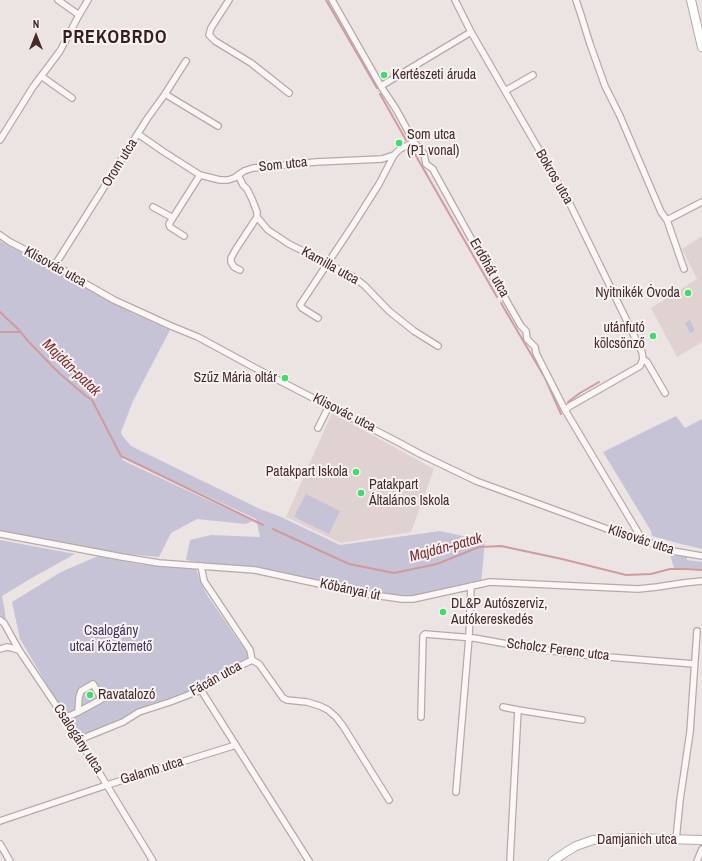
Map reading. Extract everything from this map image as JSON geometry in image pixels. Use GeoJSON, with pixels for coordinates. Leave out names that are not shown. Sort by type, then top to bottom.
{"type":"FeatureCollection","features":[{"type":"Feature","properties":{"kind":"main road"},"geometry":{"type":"LineString","coordinates":[[691,0],[702,47]]}},
{"type":"Feature","properties":{"kind":"main road","name":"Damjanich utca"},"geometry":{"type":"LineString","coordinates":[[553,861],[576,846],[594,840],[631,838],[702,840]]}},
{"type":"Feature","properties":{"kind":"street"},"geometry":{"type":"LineString","coordinates":[[58,0],[79,15]]}},
{"type":"Feature","properties":{"kind":"street"},"geometry":{"type":"LineString","coordinates":[[0,140],[41,76],[60,51],[88,0]]}},
{"type":"Feature","properties":{"kind":"street"},"geometry":{"type":"LineString","coordinates":[[229,0],[211,28],[209,35],[215,41],[251,63],[290,93]]}},
{"type":"Feature","properties":{"kind":"street","name":"Erdőhát utca"},"geometry":{"type":"LineString","coordinates":[[332,0],[414,142],[424,154],[426,164],[433,169],[477,250],[521,326],[526,331],[527,339],[535,347],[536,353],[565,410],[639,534],[640,539]]}},
{"type":"Feature","properties":{"kind":"street","name":"Bokros utca"},"geometry":{"type":"LineString","coordinates":[[455,0],[471,32],[568,200],[642,352],[643,359],[647,362],[664,393]]}},
{"type":"Feature","properties":{"kind":"street"},"geometry":{"type":"LineString","coordinates":[[576,0],[605,86],[620,116],[661,212],[667,220],[684,269]]}},
{"type":"Feature","properties":{"kind":"street"},"geometry":{"type":"LineString","coordinates":[[381,86],[471,32]]}},
{"type":"Feature","properties":{"kind":"street","name":"Orom utca"},"geometry":{"type":"LineString","coordinates":[[55,265],[147,119],[186,61]]}},
{"type":"Feature","properties":{"kind":"street"},"geometry":{"type":"LineString","coordinates":[[41,76],[72,98]]}},
{"type":"Feature","properties":{"kind":"street"},"geometry":{"type":"LineString","coordinates":[[505,91],[533,76]]}},
{"type":"Feature","properties":{"kind":"street"},"geometry":{"type":"LineString","coordinates":[[165,94],[218,126]]}},
{"type":"Feature","properties":{"kind":"street","name":"Som utca"},"geometry":{"type":"LineString","coordinates":[[138,134],[200,175],[220,180],[234,178],[244,171],[253,168],[316,162],[378,159],[394,155],[400,149],[414,142]]}},
{"type":"Feature","properties":{"kind":"street"},"geometry":{"type":"LineString","coordinates":[[318,318],[302,308],[300,305],[379,184],[394,155]]}},
{"type":"Feature","properties":{"kind":"street"},"geometry":{"type":"LineString","coordinates":[[378,159],[385,170]]}},
{"type":"Feature","properties":{"kind":"street"},"geometry":{"type":"LineString","coordinates":[[184,236],[170,227],[169,224],[200,175]]}},
{"type":"Feature","properties":{"kind":"street","name":"Kamilla utca"},"geometry":{"type":"LineString","coordinates":[[238,175],[252,199],[257,212],[257,217],[268,230],[289,244],[352,276],[364,285],[389,311],[414,331],[438,346]]}},
{"type":"Feature","properties":{"kind":"street"},"geometry":{"type":"LineString","coordinates":[[667,220],[702,202]]}},
{"type":"Feature","properties":{"kind":"street"},"geometry":{"type":"LineString","coordinates":[[153,207],[173,218]]}},
{"type":"Feature","properties":{"kind":"street"},"geometry":{"type":"LineString","coordinates":[[240,270],[234,267],[231,262],[231,258],[257,217]]}},
{"type":"Feature","properties":{"kind":"street","name":"Klisovác utca"},"geometry":{"type":"LineString","coordinates":[[0,235],[114,300],[171,326],[198,336],[257,369],[422,455],[476,481],[621,534],[676,552],[702,556]]}},
{"type":"Feature","properties":{"kind":"street"},"geometry":{"type":"LineString","coordinates":[[565,410],[640,366],[643,359]]}},
{"type":"Feature","properties":{"kind":"street"},"geometry":{"type":"LineString","coordinates":[[318,428],[330,406]]}},
{"type":"Feature","properties":{"kind":"street","name":"Kőbányai út"},"geometry":{"type":"LineString","coordinates":[[0,534],[159,563],[255,570],[395,599],[413,599],[490,582],[638,589],[702,581]]}},
{"type":"Feature","properties":{"kind":"street","name":"Fácán utca"},"geometry":{"type":"LineString","coordinates":[[80,741],[86,737],[123,722],[139,712],[201,690],[212,680],[252,660],[250,650],[204,581],[201,566]]}},
{"type":"Feature","properties":{"kind":"street"},"geometry":{"type":"LineString","coordinates":[[456,792],[469,637],[471,586]]}},
{"type":"Feature","properties":{"kind":"street","name":"Csalogány utca"},"geometry":{"type":"LineString","coordinates":[[0,620],[4,623],[18,650],[80,741],[153,861]]}},
{"type":"Feature","properties":{"kind":"street"},"geometry":{"type":"LineString","coordinates":[[676,840],[690,732],[697,631]]}},
{"type":"Feature","properties":{"kind":"street","name":"Scholcz Ferenc utca"},"geometry":{"type":"LineString","coordinates":[[421,718],[425,634],[469,637],[528,648],[584,655],[694,664]]}},
{"type":"Feature","properties":{"kind":"street"},"geometry":{"type":"LineString","coordinates":[[0,650],[7,647],[18,650]]}},
{"type":"Feature","properties":{"kind":"street"},"geometry":{"type":"LineString","coordinates":[[252,660],[259,664],[283,698],[320,706],[328,710],[336,717],[389,800]]}},
{"type":"Feature","properties":{"kind":"street"},"geometry":{"type":"LineString","coordinates":[[65,718],[78,712],[102,699],[93,684],[81,690],[78,712]]}},
{"type":"Feature","properties":{"kind":"street"},"geometry":{"type":"LineString","coordinates":[[201,690],[309,861]]}},
{"type":"Feature","properties":{"kind":"street"},"geometry":{"type":"LineString","coordinates":[[503,707],[582,720]]}},
{"type":"Feature","properties":{"kind":"street"},"geometry":{"type":"LineString","coordinates":[[510,861],[518,710]]}},
{"type":"Feature","properties":{"kind":"street","name":"Galamb utca"},"geometry":{"type":"LineString","coordinates":[[0,822],[107,785],[236,745]]}},
{"type":"Feature","properties":{"kind":"street"},"geometry":{"type":"LineString","coordinates":[[702,840],[702,846]]}},
{"type":"Feature","properties":{"kind":"street"},"geometry":{"type":"LineString","coordinates":[[0,844],[10,861]]}},
{"type":"Feature","properties":{"kind":"street"},"geometry":{"type":"LineString","coordinates":[[697,861],[702,849]]}},
{"type":"Feature","properties":{"kind":"shaded area","name":"Nyitnikék Óvoda"},"geometry":{"type":"Polygon","coordinates":[[[702,236],[702,342],[677,357],[651,308],[697,279],[682,249],[702,236]]]}},
{"type":"Feature","properties":{"kind":"shaded area","name":"Patakpart Általános Iskola"},"geometry":{"type":"Polygon","coordinates":[[[332,413],[434,469],[411,532],[341,543],[286,517],[332,413]]]}},
{"type":"Feature","properties":{"kind":"green space"},"geometry":{"type":"Polygon","coordinates":[[[0,241],[130,312],[170,330],[133,401],[121,432],[131,446],[260,509],[279,516],[340,545],[440,531],[485,541],[481,583],[402,599],[255,570],[186,560],[190,540],[211,535],[260,537],[256,519],[123,457],[122,460],[253,521],[245,524],[197,519],[171,533],[159,557],[116,553],[0,534],[0,241]]]}},
{"type":"Feature","properties":{"kind":"green space"},"geometry":{"type":"Polygon","coordinates":[[[690,320],[695,331],[690,333],[685,323],[690,320]]]}},
{"type":"Feature","properties":{"kind":"green space"},"geometry":{"type":"Polygon","coordinates":[[[676,416],[685,428],[702,419],[702,549],[652,536],[651,531],[603,452],[676,416]]]}},
{"type":"Feature","properties":{"kind":"green space"},"geometry":{"type":"Polygon","coordinates":[[[306,494],[340,511],[329,534],[294,517],[306,494]]]}},
{"type":"Feature","properties":{"kind":"green space"},"geometry":{"type":"Polygon","coordinates":[[[0,540],[75,554],[2,596],[6,621],[0,615],[0,540]]]}},
{"type":"Feature","properties":{"kind":"green space"},"geometry":{"type":"Polygon","coordinates":[[[670,555],[687,557],[687,560],[702,562],[702,570],[674,568],[670,555]]]}},
{"type":"Feature","properties":{"kind":"green space","name":"Csalogány utcai Köztemető"},"geometry":{"type":"Polygon","coordinates":[[[98,556],[137,564],[196,569],[207,595],[252,660],[212,680],[201,690],[139,712],[80,741],[20,639],[12,602],[61,572],[98,556]]]}},
{"type":"Feature","properties":{"kind":"waterway"},"geometry":{"type":"LineString","coordinates":[[326,0],[377,88]]}},
{"type":"Feature","properties":{"kind":"waterway"},"geometry":{"type":"LineString","coordinates":[[380,94],[406,140]]}},
{"type":"Feature","properties":{"kind":"waterway"},"geometry":{"type":"LineString","coordinates":[[412,149],[497,297]]}},
{"type":"Feature","properties":{"kind":"waterway"},"geometry":{"type":"LineString","coordinates":[[501,303],[545,378],[561,414]]}},
{"type":"Feature","properties":{"kind":"waterway","name":"Majdán-patak"},"geometry":{"type":"LineString","coordinates":[[0,312],[59,373],[92,400],[121,456],[263,525]]}},
{"type":"Feature","properties":{"kind":"waterway"},"geometry":{"type":"LineString","coordinates":[[0,332],[20,332]]}},
{"type":"Feature","properties":{"kind":"waterway"},"geometry":{"type":"LineString","coordinates":[[568,402],[599,382]]}},
{"type":"Feature","properties":{"kind":"waterway","name":"Majdán-patak"},"geometry":{"type":"LineString","coordinates":[[273,529],[349,564],[394,573],[437,564],[479,547],[501,546],[626,575],[651,574],[670,569],[702,570]]}},
{"type":"Feature","properties":{"kind":"place","name":"Kertészeti áruda"},"geometry":{"type":"Point","coordinates":[384,75]}},
{"type":"Feature","properties":{"kind":"place","name":"Som utca (P1 vonal)"},"geometry":{"type":"Point","coordinates":[399,143]}},
{"type":"Feature","properties":{"kind":"place","name":"Nyitnikék Óvoda"},"geometry":{"type":"Point","coordinates":[688,293]}},
{"type":"Feature","properties":{"kind":"place","name":"utánfutó kölcsönző"},"geometry":{"type":"Point","coordinates":[653,336]}},
{"type":"Feature","properties":{"kind":"place","name":"Szűz Mária oltár"},"geometry":{"type":"Point","coordinates":[285,378]}},
{"type":"Feature","properties":{"kind":"place","name":"Patakpart Iskola"},"geometry":{"type":"Point","coordinates":[356,472]}},
{"type":"Feature","properties":{"kind":"place","name":"Patakpart Általános Iskola"},"geometry":{"type":"Point","coordinates":[361,493]}},
{"type":"Feature","properties":{"kind":"place","name":"DL&P Autószerviz, Autókereskedés"},"geometry":{"type":"Point","coordinates":[443,612]}},
{"type":"Feature","properties":{"kind":"place","name":"Ravatalozó"},"geometry":{"type":"Point","coordinates":[90,695]}},
{"type":"Feature","properties":{"kind":"district","name":"PREKOBRDO"},"geometry":{"type":"Point","coordinates":[115,38]}}]}
